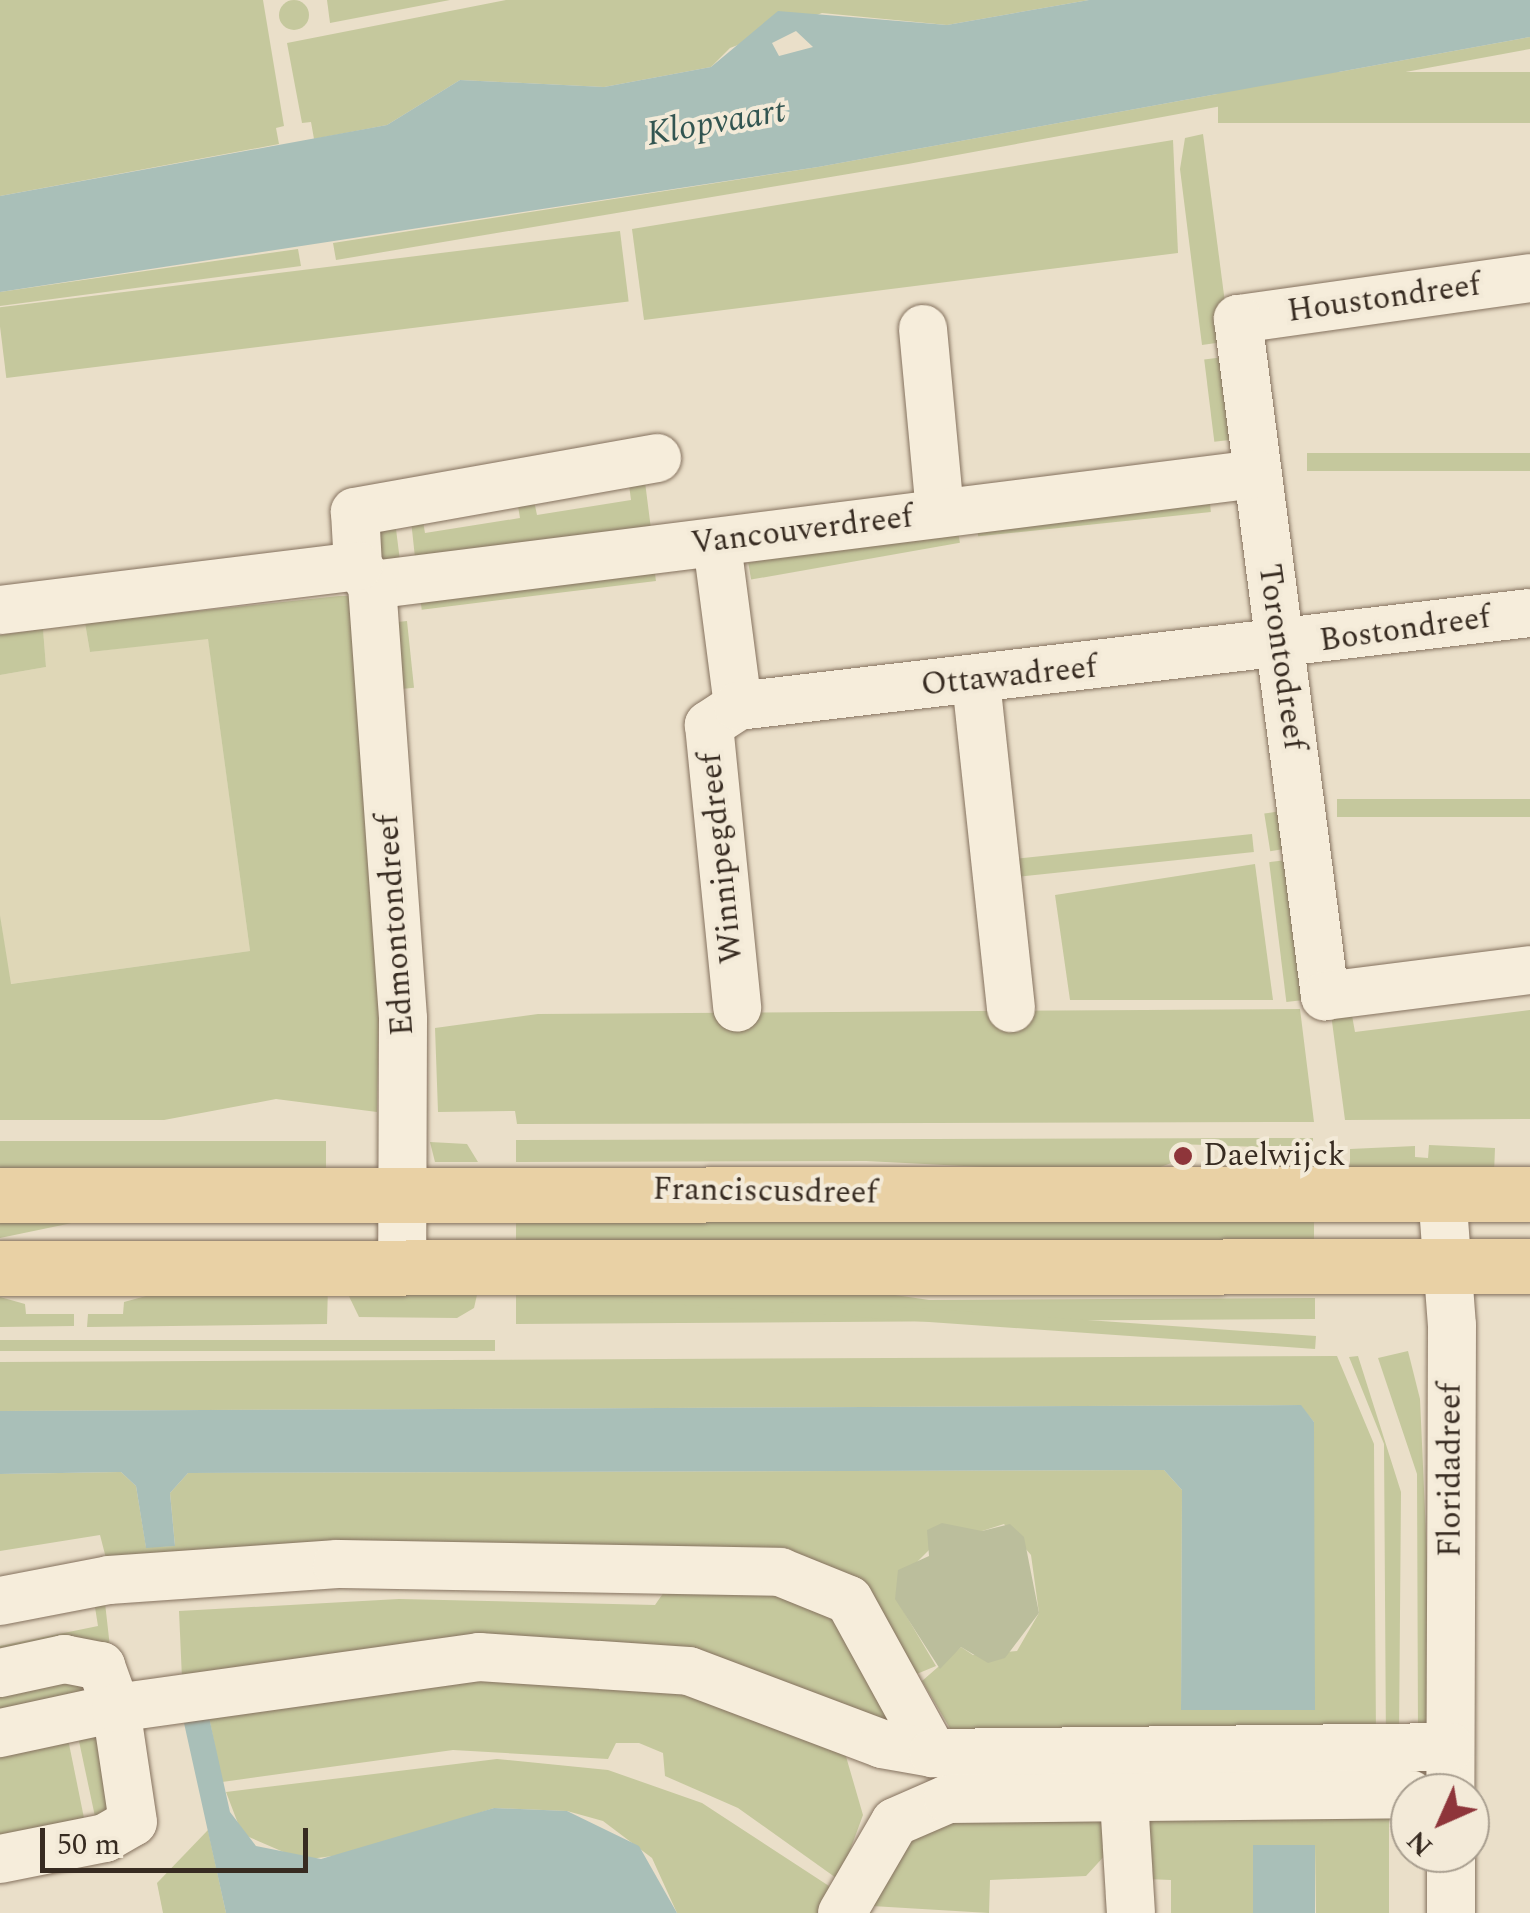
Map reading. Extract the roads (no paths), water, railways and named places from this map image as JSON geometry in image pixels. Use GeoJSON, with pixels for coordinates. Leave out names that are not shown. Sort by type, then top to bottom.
{"type":"FeatureCollection","features":[{"type":"Feature","properties":{"kind":"main road","name":"Franciscusdreef"},"geometry":{"type":"LineString","coordinates":[[0,1195],[404,1196],[485,1188],[1530,1194]]}},
{"type":"Feature","properties":{"kind":"main road"},"geometry":{"type":"LineString","coordinates":[[0,1268],[1530,1266]]}},
{"type":"Feature","properties":{"kind":"street","name":"Houstondreef"},"geometry":{"type":"LineString","coordinates":[[1238,319],[1530,278]]}},
{"type":"Feature","properties":{"kind":"street","name":"Torontodreef"},"geometry":{"type":"LineString","coordinates":[[1238,319],[1326,996],[1530,970]]}},
{"type":"Feature","properties":{"kind":"street"},"geometry":{"type":"LineString","coordinates":[[923,329],[940,514]]}},
{"type":"Feature","properties":{"kind":"street"},"geometry":{"type":"LineString","coordinates":[[365,575],[355,512],[657,458]]}},
{"type":"Feature","properties":{"kind":"street","name":"Vancouverdreef"},"geometry":{"type":"LineString","coordinates":[[0,610],[717,544],[1256,474]]}},
{"type":"Feature","properties":{"kind":"street","name":"Winnipegdreef"},"geometry":{"type":"LineString","coordinates":[[717,544],[738,706],[709,725],[737,1008]]}},
{"type":"Feature","properties":{"kind":"street","name":"Edmontondreef"},"geometry":{"type":"LineString","coordinates":[[365,575],[404,1019],[402,1266]]}},
{"type":"Feature","properties":{"kind":"street","name":"Bostondreef"},"geometry":{"type":"LineString","coordinates":[[1280,648],[1530,613]]}},
{"type":"Feature","properties":{"kind":"street","name":"Ottawadreef"},"geometry":{"type":"LineString","coordinates":[[738,706],[1280,648]]}},
{"type":"Feature","properties":{"kind":"street"},"geometry":{"type":"LineString","coordinates":[[976,681],[1011,1008]]}},
{"type":"Feature","properties":{"kind":"street","name":"Floridadreef"},"geometry":{"type":"LineString","coordinates":[[1034,1778],[1450,1770],[1449,1268],[1442,1193]]}},
{"type":"Feature","properties":{"kind":"street"},"geometry":{"type":"LineString","coordinates":[[0,1601],[109,1580],[337,1564],[780,1572],[849,1600],[872,1629],[932,1753]]}},
{"type":"Feature","properties":{"kind":"street"},"geometry":{"type":"LineString","coordinates":[[0,1733],[116,1708],[390,1665],[590,1658],[689,1671],[882,1744],[1034,1778]]}},
{"type":"Feature","properties":{"kind":"street"},"geometry":{"type":"LineString","coordinates":[[0,1674],[64,1659],[101,1666],[116,1708],[133,1822],[105,1838],[0,1859]]}},
{"type":"Feature","properties":{"kind":"street"},"geometry":{"type":"LineString","coordinates":[[1122,1777],[1131,1913]]}},
{"type":"Feature","properties":{"kind":"street","name":"Floridadreef"},"geometry":{"type":"LineString","coordinates":[[1122,1777],[1390,1793]]}},
{"type":"Feature","properties":{"kind":"street"},"geometry":{"type":"LineString","coordinates":[[842,1913],[883,1836],[908,1813],[1034,1778]]}},
{"type":"Feature","properties":{"kind":"street"},"geometry":{"type":"LineString","coordinates":[[1451,1873],[1451,1913]]}},
{"type":"Feature","properties":{"kind":"water","name":"Klopvaart"},"geometry":{"type":"Polygon","coordinates":[[[1089,0],[1530,0],[1530,37],[818,167],[0,292],[0,196],[387,125],[460,80],[604,87],[711,67],[778,11],[947,25],[1089,0]],[[796,31],[772,43],[779,56],[813,47],[796,31]]]}},
{"type":"Feature","properties":{"kind":"water"},"geometry":{"type":"Polygon","coordinates":[[[1301,1405],[1314,1422],[1315,1710],[1181,1710],[1182,1490],[1164,1470],[188,1473],[170,1493],[175,1546],[146,1548],[136,1486],[121,1472],[0,1474],[0,1411],[1301,1405]]]}},
{"type":"Feature","properties":{"kind":"water"},"geometry":{"type":"Polygon","coordinates":[[[209,1717],[230,1812],[256,1846],[321,1859],[494,1808],[567,1811],[639,1846],[677,1913],[226,1913],[184,1723],[209,1717]]]}},
{"type":"Feature","properties":{"kind":"water"},"geometry":{"type":"Polygon","coordinates":[[[1253,1845],[1315,1845],[1315,1913],[1253,1913],[1253,1845]]]}},
{"type":"Feature","properties":{"kind":"place","name":"Daelwijck"},"geometry":{"type":"Point","coordinates":[1183,1156]}}]}
